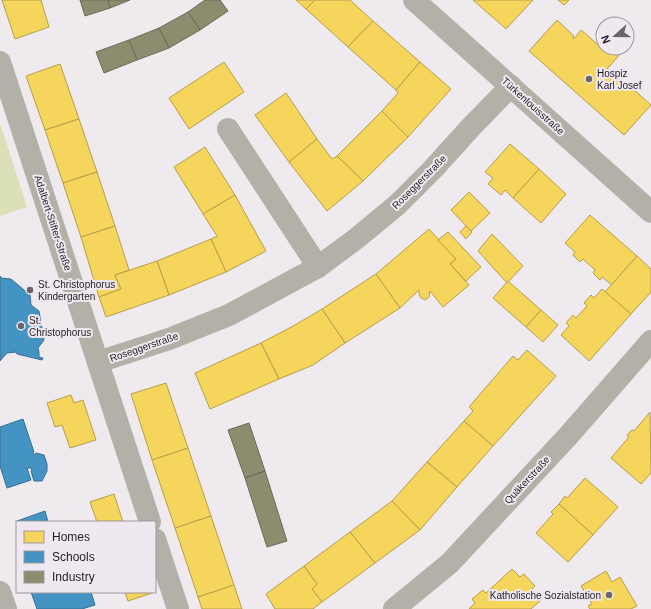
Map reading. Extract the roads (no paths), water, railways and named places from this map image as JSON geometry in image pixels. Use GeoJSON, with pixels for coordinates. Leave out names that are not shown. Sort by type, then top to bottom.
{"type":"FeatureCollection","features":[{"type":"Feature","properties":{"kind":"street","name":"Türkenlouisstraße"},"geometry":{"type":"LineString","coordinates":[[414,0],[651,212]]}},
{"type":"Feature","properties":{"kind":"street","name":"Adalbert-Stifter-Straße"},"geometry":{"type":"LineString","coordinates":[[0,62],[150,521]]}},
{"type":"Feature","properties":{"kind":"street","name":"Roseggerstraße"},"geometry":{"type":"LineString","coordinates":[[98,362],[169,339],[229,315],[318,267],[357,238],[397,205],[511,86]]}},
{"type":"Feature","properties":{"kind":"street"},"geometry":{"type":"LineString","coordinates":[[228,129],[318,267]]}},
{"type":"Feature","properties":{"kind":"street","name":"Quäkerstraße"},"geometry":{"type":"LineString","coordinates":[[394,609],[450,563],[569,435],[651,342]]}},
{"type":"Feature","properties":{"kind":"street"},"geometry":{"type":"LineString","coordinates":[[156,542],[178,609]]}},
{"type":"Feature","properties":{"kind":"street"},"geometry":{"type":"LineString","coordinates":[[0,592],[6,609]]}},
{"type":"Feature","properties":{"kind":"place","name":"Hospiz Karl Josef"},"geometry":{"type":"Point","coordinates":[589,79]}},
{"type":"Feature","properties":{"kind":"place","name":"St. Christophorus Kindergarten"},"geometry":{"type":"Point","coordinates":[30,290]}},
{"type":"Feature","properties":{"kind":"place","name":"St. Christophorus"},"geometry":{"type":"Point","coordinates":[21,326]}},
{"type":"Feature","properties":{"kind":"place","name":"Katholische Sozialstation"},"geometry":{"type":"Point","coordinates":[609,595]}}]}
